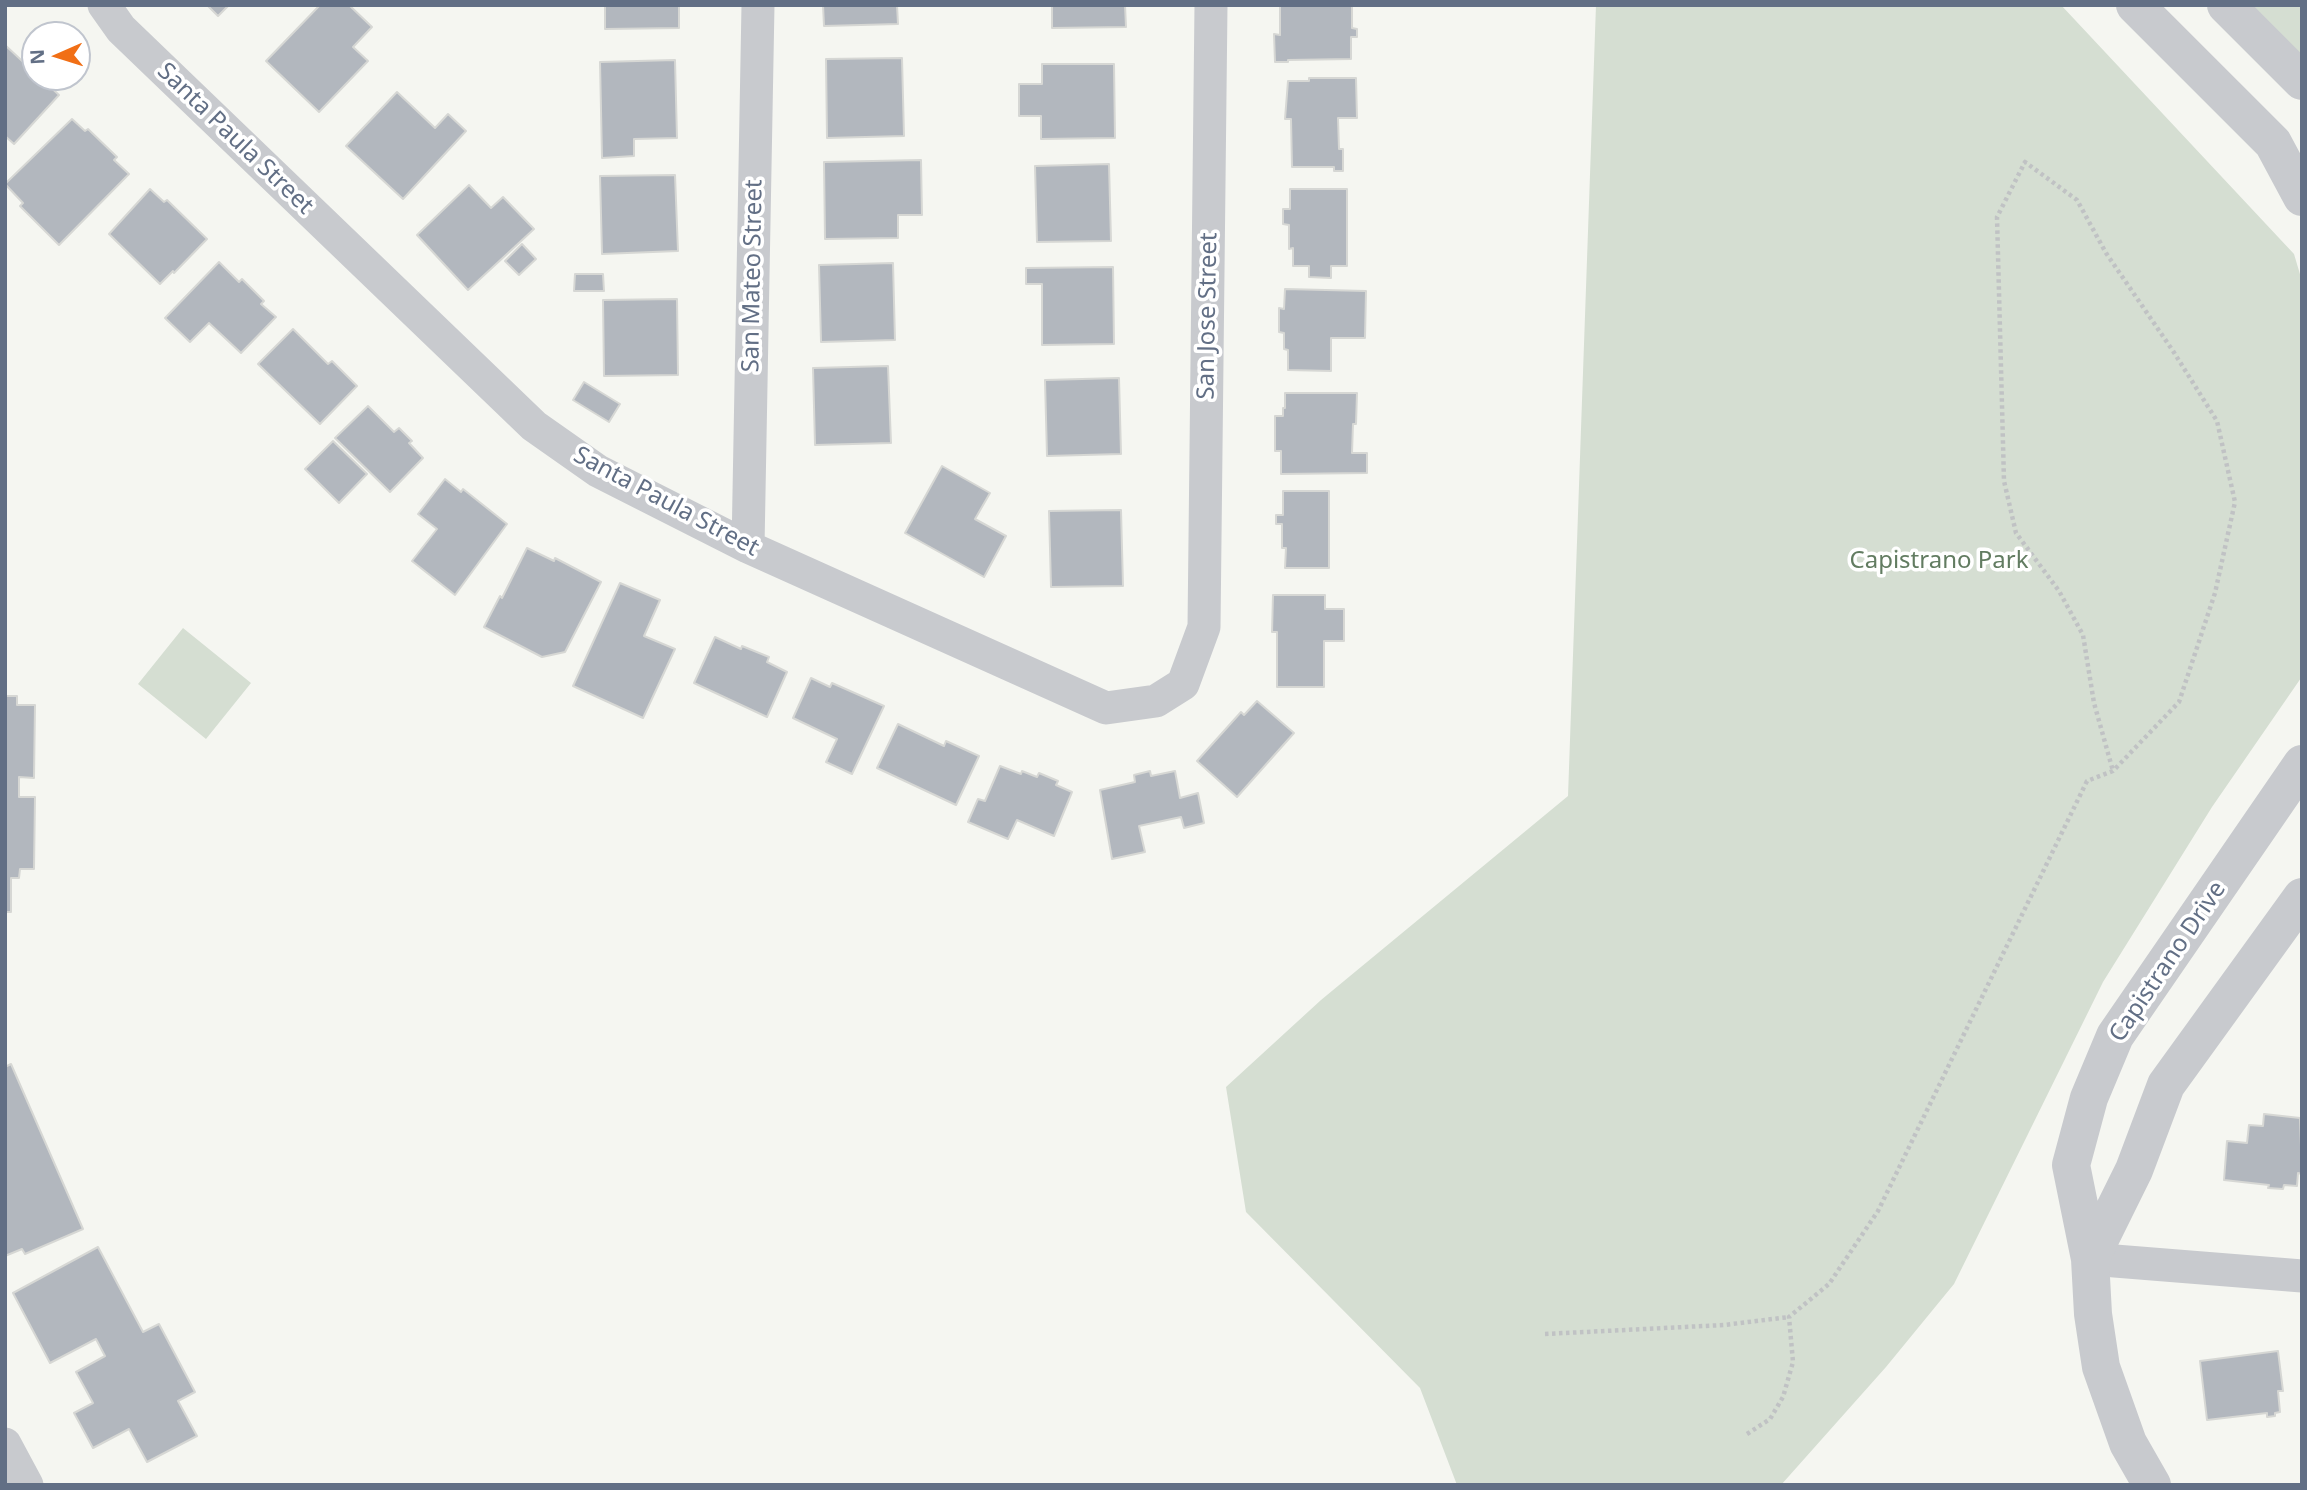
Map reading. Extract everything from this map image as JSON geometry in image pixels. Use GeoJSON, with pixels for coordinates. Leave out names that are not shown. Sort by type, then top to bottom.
{"type":"FeatureCollection","features":[{"type":"Feature","properties":{"kind":"street","name":"Santa Paula Street"},"geometry":{"type":"LineString","coordinates":[[104,5],[121,29],[534,426],[598,471],[748,547],[1106,708],[1156,702],[1183,684],[1204,627]]}},
{"type":"Feature","properties":{"kind":"street","name":"San Mateo Street"},"geometry":{"type":"LineString","coordinates":[[748,547],[758,5]]}},
{"type":"Feature","properties":{"kind":"street","name":"San Jose Street"},"geometry":{"type":"LineString","coordinates":[[1204,627],[1211,5]]}},
{"type":"Feature","properties":{"kind":"street"},"geometry":{"type":"LineString","coordinates":[[2135,5],[2273,143],[2302,197]]}},
{"type":"Feature","properties":{"kind":"street"},"geometry":{"type":"LineString","coordinates":[[2226,5],[2302,81]]}},
{"type":"Feature","properties":{"kind":"street","name":"Capistrano Drive"},"geometry":{"type":"LineString","coordinates":[[2152,1485],[2128,1443],[2101,1367],[2093,1314],[2090,1259],[2071,1165],[2089,1098],[2115,1036],[2302,764]]}},
{"type":"Feature","properties":{"kind":"street","name":"Capistrano Drive"},"geometry":{"type":"LineString","coordinates":[[2090,1259],[2134,1170],[2166,1085],[2302,897]]}},
{"type":"Feature","properties":{"kind":"street"},"geometry":{"type":"LineString","coordinates":[[2090,1259],[2302,1276]]}},
{"type":"Feature","properties":{"kind":"street"},"geometry":{"type":"LineString","coordinates":[[5,1444],[27,1485]]}},
{"type":"Feature","properties":{"kind":"path"},"geometry":{"type":"LineString","coordinates":[[1545,1334],[1724,1325],[1789,1317],[1829,1284],[1878,1212],[2087,781],[2113,771],[2179,702],[2215,593],[2235,502],[2217,421],[2106,253],[2077,200],[2025,162],[1997,217],[2004,481],[2016,533],[2059,591],[2083,635],[2094,703],[2113,771]]}},
{"type":"Feature","properties":{"kind":"path"},"geometry":{"type":"LineString","coordinates":[[1747,1434],[1770,1419],[1783,1397],[1793,1362],[1789,1317]]}},
{"type":"Feature","properties":{"kind":"green space","name":"Capistrano Park"},"geometry":{"type":"Polygon","coordinates":[[[1596,5],[2061,5],[2294,254],[2302,281],[2301,678],[2212,807],[2103,982],[1954,1284],[1886,1367],[1781,1485],[1457,1485],[1420,1388],[1246,1212],[1226,1087],[1321,1000],[1568,796],[1596,5]]]}},
{"type":"Feature","properties":{"kind":"green space"},"geometry":{"type":"Polygon","coordinates":[[[2245,5],[2302,5],[2302,59],[2245,5]]]}},
{"type":"Feature","properties":{"kind":"green space"},"geometry":{"type":"Polygon","coordinates":[[[183,628],[251,683],[206,739],[138,684],[183,628]]]}},
{"type":"Feature","properties":{"kind":"building"},"geometry":{"type":"Polygon","coordinates":[[[207,5],[229,5],[218,16],[207,5]]]}},
{"type":"Feature","properties":{"kind":"building"},"geometry":{"type":"Polygon","coordinates":[[[320,5],[349,5],[372,27],[353,47],[368,61],[319,112],[266,61],[320,5]]]}},
{"type":"Feature","properties":{"kind":"building"},"geometry":{"type":"Polygon","coordinates":[[[605,5],[679,5],[679,28],[605,29],[605,5]]]}},
{"type":"Feature","properties":{"kind":"building"},"geometry":{"type":"Polygon","coordinates":[[[823,5],[897,5],[898,24],[824,26],[823,5]]]}},
{"type":"Feature","properties":{"kind":"building"},"geometry":{"type":"Polygon","coordinates":[[[1052,5],[1125,5],[1126,27],[1052,28],[1052,5]]]}},
{"type":"Feature","properties":{"kind":"building"},"geometry":{"type":"Polygon","coordinates":[[[1280,5],[1352,5],[1352,28],[1357,29],[1357,37],[1351,37],[1351,59],[1275,62],[1274,34],[1280,35],[1280,5]]]}},
{"type":"Feature","properties":{"kind":"building"},"geometry":{"type":"Polygon","coordinates":[[[5,45],[21,60],[21,91],[55,91],[59,95],[14,144],[5,136],[5,45]]]}},
{"type":"Feature","properties":{"kind":"building"},"geometry":{"type":"Polygon","coordinates":[[[902,58],[904,136],[827,138],[826,59],[902,58]]]}},
{"type":"Feature","properties":{"kind":"building"},"geometry":{"type":"Polygon","coordinates":[[[675,60],[677,138],[634,139],[634,156],[602,158],[600,62],[675,60]]]}},
{"type":"Feature","properties":{"kind":"building"},"geometry":{"type":"Polygon","coordinates":[[[1042,64],[1114,64],[1115,138],[1041,139],[1041,116],[1019,116],[1019,84],[1042,84],[1042,64]]]}},
{"type":"Feature","properties":{"kind":"building"},"geometry":{"type":"Polygon","coordinates":[[[1309,78],[1356,78],[1357,118],[1338,118],[1343,171],[1334,171],[1334,167],[1292,167],[1291,119],[1285,119],[1288,81],[1309,81],[1309,78]]]}},
{"type":"Feature","properties":{"kind":"building"},"geometry":{"type":"Polygon","coordinates":[[[397,92],[435,128],[448,114],[466,131],[403,199],[346,146],[397,92]]]}},
{"type":"Feature","properties":{"kind":"building"},"geometry":{"type":"Polygon","coordinates":[[[72,119],[85,131],[88,129],[117,157],[114,160],[129,174],[59,245],[20,206],[23,203],[5,184],[72,119]]]}},
{"type":"Feature","properties":{"kind":"building"},"geometry":{"type":"Polygon","coordinates":[[[921,160],[922,215],[898,215],[898,238],[825,239],[824,162],[921,160]]]}},
{"type":"Feature","properties":{"kind":"building"},"geometry":{"type":"Polygon","coordinates":[[[1109,164],[1111,241],[1037,242],[1035,166],[1109,164]]]}},
{"type":"Feature","properties":{"kind":"building"},"geometry":{"type":"Polygon","coordinates":[[[675,175],[678,251],[602,254],[600,176],[675,175]]]}},
{"type":"Feature","properties":{"kind":"building"},"geometry":{"type":"Polygon","coordinates":[[[469,185],[491,208],[503,197],[534,229],[468,290],[417,235],[469,185]]]}},
{"type":"Feature","properties":{"kind":"building"},"geometry":{"type":"Polygon","coordinates":[[[150,189],[164,202],[167,200],[207,239],[160,284],[109,234],[150,189]]]}},
{"type":"Feature","properties":{"kind":"building"},"geometry":{"type":"Polygon","coordinates":[[[1290,189],[1347,189],[1347,266],[1331,266],[1331,278],[1309,277],[1309,266],[1293,266],[1293,248],[1289,249],[1289,225],[1283,224],[1283,209],[1290,209],[1290,189]]]}},
{"type":"Feature","properties":{"kind":"building"},"geometry":{"type":"Polygon","coordinates":[[[522,244],[536,259],[519,275],[505,261],[522,244]]]}},
{"type":"Feature","properties":{"kind":"building"},"geometry":{"type":"Polygon","coordinates":[[[219,262],[239,282],[242,279],[264,301],[261,304],[276,317],[241,353],[209,323],[190,342],[165,318],[219,262]]]}},
{"type":"Feature","properties":{"kind":"building"},"geometry":{"type":"Polygon","coordinates":[[[893,263],[895,340],[821,342],[819,265],[893,263]]]}},
{"type":"Feature","properties":{"kind":"building"},"geometry":{"type":"Polygon","coordinates":[[[1113,267],[1114,344],[1042,345],[1042,284],[1026,284],[1026,268],[1113,267]]]}},
{"type":"Feature","properties":{"kind":"building"},"geometry":{"type":"Polygon","coordinates":[[[575,274],[603,274],[604,291],[574,291],[575,274]]]}},
{"type":"Feature","properties":{"kind":"building"},"geometry":{"type":"Polygon","coordinates":[[[1285,289],[1366,291],[1365,338],[1331,338],[1331,371],[1288,370],[1288,350],[1284,349],[1284,333],[1279,332],[1279,308],[1284,309],[1285,289]]]}},
{"type":"Feature","properties":{"kind":"building"},"geometry":{"type":"Polygon","coordinates":[[[677,299],[678,375],[604,376],[603,300],[677,299]]]}},
{"type":"Feature","properties":{"kind":"building"},"geometry":{"type":"Polygon","coordinates":[[[293,329],[328,364],[332,361],[357,386],[320,424],[258,364],[293,329]]]}},
{"type":"Feature","properties":{"kind":"building"},"geometry":{"type":"Polygon","coordinates":[[[888,366],[891,443],[815,445],[813,368],[888,366]]]}},
{"type":"Feature","properties":{"kind":"building"},"geometry":{"type":"Polygon","coordinates":[[[1119,378],[1121,454],[1047,456],[1045,380],[1119,378]]]}},
{"type":"Feature","properties":{"kind":"building"},"geometry":{"type":"Polygon","coordinates":[[[584,382],[620,404],[609,422],[573,400],[584,382]]]}},
{"type":"Feature","properties":{"kind":"building"},"geometry":{"type":"Polygon","coordinates":[[[1285,393],[1357,393],[1352,453],[1367,453],[1367,473],[1281,474],[1281,451],[1275,451],[1275,416],[1283,416],[1285,393]]]}},
{"type":"Feature","properties":{"kind":"building"},"geometry":{"type":"Polygon","coordinates":[[[368,406],[394,432],[399,428],[423,458],[390,492],[335,438],[368,406]]]}},
{"type":"Feature","properties":{"kind":"building"},"geometry":{"type":"Polygon","coordinates":[[[333,441],[367,474],[339,503],[305,469],[333,441]]]}},
{"type":"Feature","properties":{"kind":"building"},"geometry":{"type":"Polygon","coordinates":[[[942,466],[990,493],[975,519],[1006,536],[984,577],[905,533],[942,466]]]}},
{"type":"Feature","properties":{"kind":"building"},"geometry":{"type":"Polygon","coordinates":[[[445,479],[461,492],[463,489],[507,524],[455,595],[412,561],[437,529],[418,514],[445,479]]]}},
{"type":"Feature","properties":{"kind":"building"},"geometry":{"type":"Polygon","coordinates":[[[1283,491],[1329,491],[1329,568],[1285,568],[1286,548],[1282,548],[1282,524],[1276,524],[1276,515],[1283,515],[1283,491]]]}},
{"type":"Feature","properties":{"kind":"building"},"geometry":{"type":"Polygon","coordinates":[[[1121,510],[1123,586],[1051,587],[1049,511],[1121,510]]]}},
{"type":"Feature","properties":{"kind":"building"},"geometry":{"type":"Polygon","coordinates":[[[527,548],[554,561],[555,558],[601,582],[565,652],[542,657],[484,627],[527,548]]]}},
{"type":"Feature","properties":{"kind":"building"},"geometry":{"type":"Polygon","coordinates":[[[620,583],[660,600],[644,636],[675,649],[643,718],[573,686],[620,583]]]}},
{"type":"Feature","properties":{"kind":"building"},"geometry":{"type":"Polygon","coordinates":[[[1273,595],[1325,595],[1325,609],[1344,609],[1344,641],[1324,641],[1324,687],[1277,687],[1277,632],[1272,632],[1273,595]]]}},
{"type":"Feature","properties":{"kind":"building"},"geometry":{"type":"Polygon","coordinates":[[[715,637],[741,649],[742,646],[769,657],[767,662],[787,672],[767,717],[694,683],[715,637]]]}},
{"type":"Feature","properties":{"kind":"building"},"geometry":{"type":"Polygon","coordinates":[[[811,678],[830,687],[832,683],[884,706],[852,774],[826,762],[837,739],[793,718],[811,678]]]}},
{"type":"Feature","properties":{"kind":"building"},"geometry":{"type":"Polygon","coordinates":[[[5,696],[17,696],[17,705],[35,705],[34,778],[19,777],[19,797],[35,797],[34,869],[20,869],[19,878],[11,878],[11,912],[5,912],[5,696]]]}},
{"type":"Feature","properties":{"kind":"building"},"geometry":{"type":"Polygon","coordinates":[[[1257,701],[1294,733],[1237,797],[1197,761],[1241,712],[1244,715],[1257,701]]]}},
{"type":"Feature","properties":{"kind":"building"},"geometry":{"type":"Polygon","coordinates":[[[898,724],[944,746],[946,741],[979,756],[956,805],[877,768],[898,724]]]}},
{"type":"Feature","properties":{"kind":"building"},"geometry":{"type":"Polygon","coordinates":[[[1000,766],[1037,777],[1039,773],[1058,781],[1056,785],[1072,792],[1054,836],[1017,820],[1008,839],[968,822],[978,799],[985,801],[1000,766]]]}},
{"type":"Feature","properties":{"kind":"building"},"geometry":{"type":"Polygon","coordinates":[[[1150,771],[1151,776],[1175,771],[1180,798],[1198,793],[1204,823],[1184,828],[1181,817],[1139,826],[1145,852],[1112,859],[1100,790],[1135,782],[1134,775],[1150,771]]]}},
{"type":"Feature","properties":{"kind":"building"},"geometry":{"type":"Polygon","coordinates":[[[11,1064],[83,1229],[25,1254],[22,1249],[5,1256],[5,1067],[11,1064]]]}},
{"type":"Feature","properties":{"kind":"building"},"geometry":{"type":"Polygon","coordinates":[[[2264,1114],[2300,1118],[2302,1174],[2298,1173],[2297,1186],[2268,1188],[2269,1185],[2224,1180],[2227,1141],[2247,1143],[2249,1125],[2263,1126],[2264,1114]]]}},
{"type":"Feature","properties":{"kind":"building"},"geometry":{"type":"Polygon","coordinates":[[[98,1247],[143,1332],[159,1324],[195,1392],[178,1401],[197,1436],[147,1462],[129,1429],[93,1448],[74,1413],[93,1403],[76,1372],[105,1356],[96,1339],[50,1363],[13,1293],[98,1247]]]}},
{"type":"Feature","properties":{"kind":"building"},"geometry":{"type":"Polygon","coordinates":[[[2278,1351],[2283,1391],[2278,1391],[2280,1412],[2267,1417],[2267,1413],[2207,1420],[2200,1361],[2278,1351]]]}}]}
